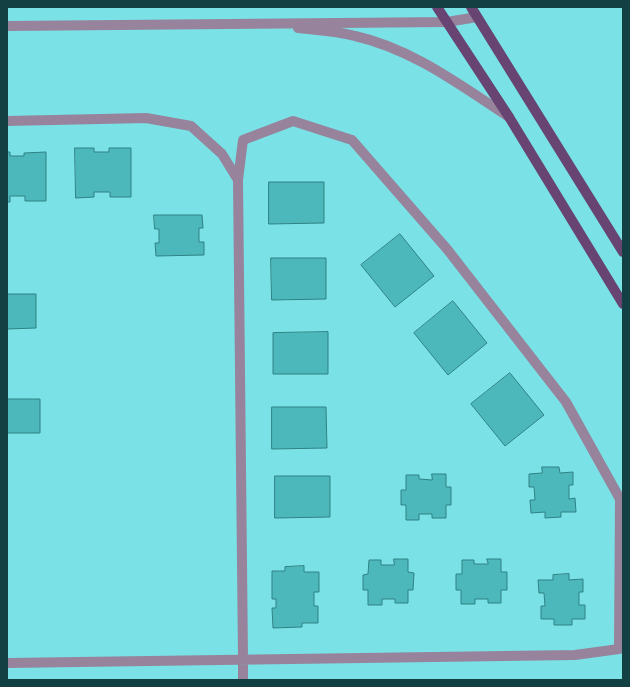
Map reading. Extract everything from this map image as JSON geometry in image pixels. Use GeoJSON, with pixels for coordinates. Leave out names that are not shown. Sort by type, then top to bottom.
{"type":"FeatureCollection","features":[{"type":"Feature","properties":{"kind":"main road"},"geometry":{"type":"LineString","coordinates":[[437,7],[509,118],[623,304]]}},
{"type":"Feature","properties":{"kind":"main road"},"geometry":{"type":"LineString","coordinates":[[471,7],[623,252]]}},
{"type":"Feature","properties":{"kind":"street"},"geometry":{"type":"LineString","coordinates":[[7,26],[447,22],[477,17]]}},
{"type":"Feature","properties":{"kind":"street"},"geometry":{"type":"LineString","coordinates":[[262,23],[355,36],[384,45],[411,56],[439,71],[509,118]]}},
{"type":"Feature","properties":{"kind":"street"},"geometry":{"type":"LineString","coordinates":[[7,121],[146,118],[191,126],[222,154],[238,180]]}},
{"type":"Feature","properties":{"kind":"street"},"geometry":{"type":"LineString","coordinates":[[7,663],[243,659],[575,654],[619,649],[620,499],[566,402],[447,249],[352,140],[293,121],[244,140],[238,180],[243,659],[243,680]]}},
{"type":"Feature","properties":{"kind":"building"},"geometry":{"type":"Polygon","coordinates":[[[75,148],[94,148],[94,152],[109,152],[109,148],[131,148],[131,197],[110,197],[110,192],[94,192],[94,197],[76,198],[75,148]]]}},
{"type":"Feature","properties":{"kind":"building"},"geometry":{"type":"Polygon","coordinates":[[[7,152],[10,152],[10,156],[24,156],[24,153],[46,152],[46,201],[25,201],[25,196],[10,196],[10,202],[7,202],[7,152]]]}},
{"type":"Feature","properties":{"kind":"building"},"geometry":{"type":"Polygon","coordinates":[[[269,182],[324,182],[324,223],[269,224],[269,182]]]}},
{"type":"Feature","properties":{"kind":"building"},"geometry":{"type":"Polygon","coordinates":[[[154,215],[202,215],[203,228],[199,228],[199,242],[204,242],[204,255],[156,256],[155,243],[159,243],[159,229],[155,229],[154,215]]]}},
{"type":"Feature","properties":{"kind":"building"},"geometry":{"type":"Polygon","coordinates":[[[400,234],[434,276],[395,307],[361,265],[400,234]]]}},
{"type":"Feature","properties":{"kind":"building"},"geometry":{"type":"Polygon","coordinates":[[[271,258],[326,258],[326,299],[272,300],[271,258]]]}},
{"type":"Feature","properties":{"kind":"building"},"geometry":{"type":"Polygon","coordinates":[[[7,294],[36,294],[36,328],[7,329],[7,294]]]}},
{"type":"Feature","properties":{"kind":"building"},"geometry":{"type":"Polygon","coordinates":[[[453,301],[487,343],[448,375],[414,333],[453,301]]]}},
{"type":"Feature","properties":{"kind":"building"},"geometry":{"type":"Polygon","coordinates":[[[328,332],[328,374],[273,374],[273,333],[328,332]]]}},
{"type":"Feature","properties":{"kind":"building"},"geometry":{"type":"Polygon","coordinates":[[[510,373],[544,415],[505,446],[471,404],[510,373]]]}},
{"type":"Feature","properties":{"kind":"building"},"geometry":{"type":"Polygon","coordinates":[[[7,399],[40,399],[40,433],[7,433],[7,399]]]}},
{"type":"Feature","properties":{"kind":"building"},"geometry":{"type":"Polygon","coordinates":[[[272,407],[326,407],[327,448],[272,449],[272,407]]]}},
{"type":"Feature","properties":{"kind":"building"},"geometry":{"type":"Polygon","coordinates":[[[542,467],[559,467],[560,473],[573,472],[573,485],[569,485],[569,499],[575,498],[576,512],[561,512],[561,517],[545,518],[545,512],[531,513],[530,500],[535,500],[534,487],[529,487],[529,474],[542,473],[542,467]]]}},
{"type":"Feature","properties":{"kind":"building"},"geometry":{"type":"Polygon","coordinates":[[[432,474],[446,474],[446,487],[451,487],[451,505],[446,505],[446,518],[432,518],[432,514],[419,514],[419,520],[406,520],[406,505],[401,505],[401,490],[406,490],[406,475],[419,475],[419,479],[432,480],[432,474]]]}},
{"type":"Feature","properties":{"kind":"building"},"geometry":{"type":"Polygon","coordinates":[[[275,476],[330,476],[330,517],[275,518],[275,476]]]}},
{"type":"Feature","properties":{"kind":"building"},"geometry":{"type":"Polygon","coordinates":[[[394,559],[408,559],[408,572],[414,573],[413,590],[408,590],[408,603],[395,603],[395,599],[382,599],[382,605],[368,605],[368,590],[363,590],[363,575],[368,574],[369,560],[381,560],[381,565],[394,565],[394,559]]]}},
{"type":"Feature","properties":{"kind":"building"},"geometry":{"type":"Polygon","coordinates":[[[487,559],[501,559],[501,572],[507,572],[507,590],[501,590],[501,603],[488,603],[488,599],[475,599],[475,604],[461,604],[461,590],[456,590],[456,574],[462,574],[462,560],[474,560],[474,564],[488,564],[487,559]]]}},
{"type":"Feature","properties":{"kind":"building"},"geometry":{"type":"Polygon","coordinates":[[[304,566],[304,572],[319,572],[319,592],[314,592],[314,606],[318,606],[318,623],[302,623],[302,627],[273,628],[272,608],[276,608],[276,599],[272,599],[272,571],[285,571],[285,567],[304,566]]]}},
{"type":"Feature","properties":{"kind":"building"},"geometry":{"type":"Polygon","coordinates":[[[569,574],[569,580],[583,579],[583,592],[579,592],[579,605],[585,605],[585,619],[572,619],[572,625],[554,625],[554,619],[541,619],[541,606],[545,606],[544,593],[539,593],[538,580],[553,580],[553,575],[569,574]]]}}]}
